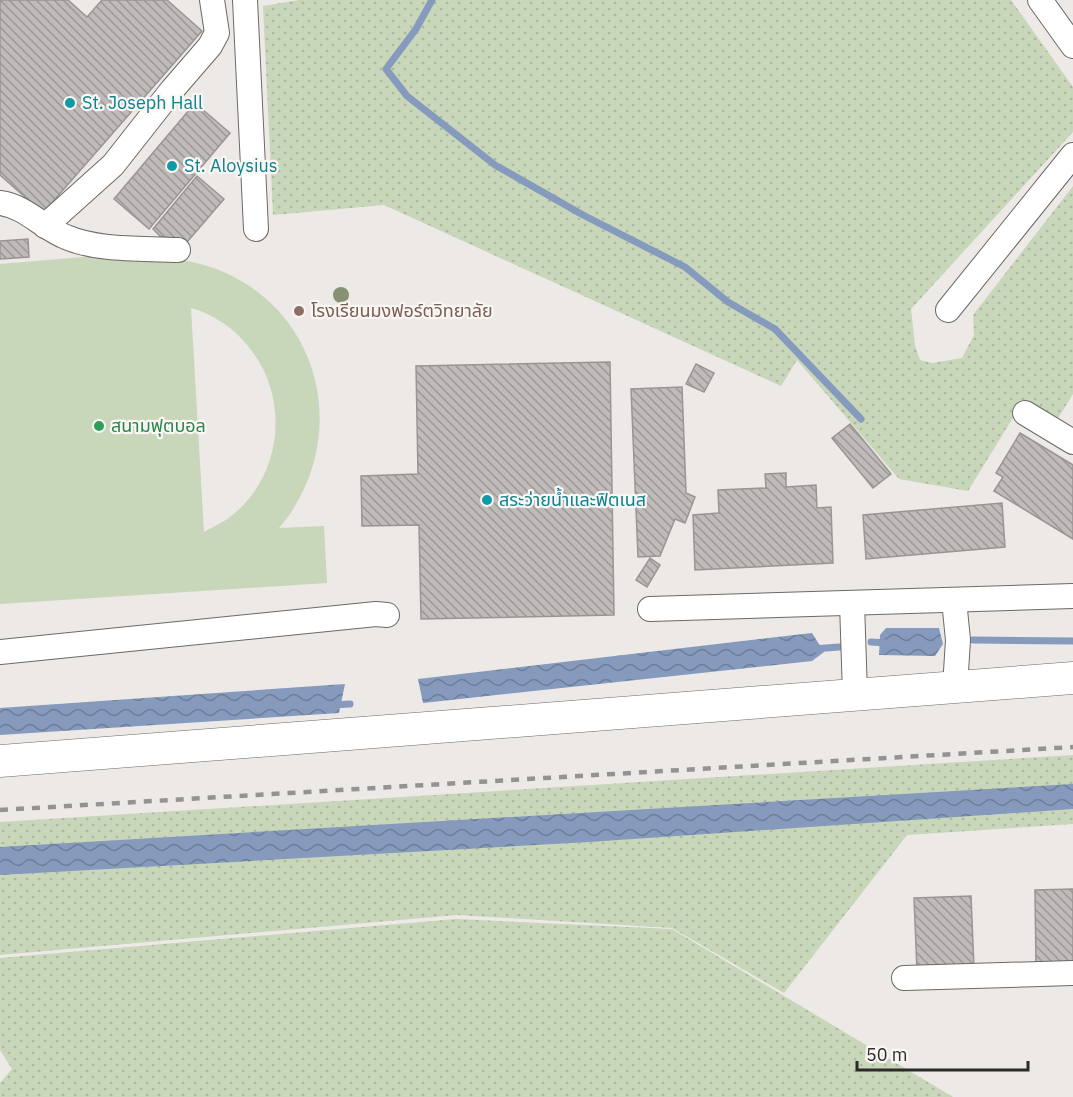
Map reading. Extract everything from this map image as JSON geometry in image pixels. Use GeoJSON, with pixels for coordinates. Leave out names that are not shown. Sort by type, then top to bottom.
{"type":"FeatureCollection","features":[{"type":"Feature","properties":{"kind":"main road"},"geometry":{"type":"LineString","coordinates":[[0,761],[1073,678]]}},
{"type":"Feature","properties":{"kind":"street"},"geometry":{"type":"LineString","coordinates":[[45,226],[114,165],[171,90],[210,46],[217,33],[212,0]]}},
{"type":"Feature","properties":{"kind":"street"},"geometry":{"type":"LineString","coordinates":[[245,0],[256,229]]}},
{"type":"Feature","properties":{"kind":"street"},"geometry":{"type":"LineString","coordinates":[[1040,0],[1073,46]]}},
{"type":"Feature","properties":{"kind":"street"},"geometry":{"type":"LineString","coordinates":[[948,309],[1073,154]]}},
{"type":"Feature","properties":{"kind":"street"},"geometry":{"type":"LineString","coordinates":[[0,203],[22,210],[67,238],[93,245],[178,250]]}},
{"type":"Feature","properties":{"kind":"street"},"geometry":{"type":"LineString","coordinates":[[1025,413],[1073,442]]}},
{"type":"Feature","properties":{"kind":"street"},"geometry":{"type":"LineString","coordinates":[[650,609],[1073,596]]}},
{"type":"Feature","properties":{"kind":"street"},"geometry":{"type":"LineString","coordinates":[[954,600],[958,640],[955,687]]}},
{"type":"Feature","properties":{"kind":"street"},"geometry":{"type":"LineString","coordinates":[[852,603],[855,694]]}},
{"type":"Feature","properties":{"kind":"street"},"geometry":{"type":"LineString","coordinates":[[0,652],[376,614],[387,615]]}},
{"type":"Feature","properties":{"kind":"street"},"geometry":{"type":"LineString","coordinates":[[904,978],[1073,973]]}},
{"type":"Feature","properties":{"kind":"green space"},"geometry":{"type":"Polygon","coordinates":[[[299,0],[1011,0],[1073,87],[1073,132],[911,309],[915,346],[920,360],[932,363],[962,358],[974,335],[973,315],[1073,186],[1073,394],[1055,423],[1022,403],[968,491],[899,479],[797,360],[781,386],[384,205],[273,215],[263,6],[299,0]]]}},
{"type":"Feature","properties":{"kind":"green space"},"geometry":{"type":"Polygon","coordinates":[[[108,255],[169,258],[214,268],[262,295],[288,322],[306,354],[317,388],[320,424],[314,461],[301,496],[279,528],[324,526],[327,583],[0,604],[0,264],[108,255]],[[191,308],[204,532],[235,513],[251,496],[263,476],[271,455],[275,432],[275,409],[270,387],[261,366],[248,346],[230,328],[191,308]]]}},
{"type":"Feature","properties":{"kind":"green space"},"geometry":{"type":"Polygon","coordinates":[[[1073,755],[1073,824],[907,835],[784,993],[672,928],[457,915],[0,955],[0,822],[1073,755]]]}},
{"type":"Feature","properties":{"kind":"green space"},"geometry":{"type":"Polygon","coordinates":[[[456,919],[672,929],[953,1097],[0,1097],[0,1083],[12,1069],[0,1050],[0,958],[456,919]]]}},
{"type":"Feature","properties":{"kind":"water"},"geometry":{"type":"Polygon","coordinates":[[[886,628],[939,628],[943,644],[935,656],[879,655],[880,635],[886,628]]]}},
{"type":"Feature","properties":{"kind":"water"},"geometry":{"type":"Polygon","coordinates":[[[812,633],[824,652],[812,661],[423,703],[418,679],[812,633]]]}},
{"type":"Feature","properties":{"kind":"water"},"geometry":{"type":"Polygon","coordinates":[[[345,684],[339,713],[0,735],[0,708],[345,684]]]}},
{"type":"Feature","properties":{"kind":"water"},"geometry":{"type":"Polygon","coordinates":[[[1073,784],[1073,809],[589,842],[0,875],[0,847],[1073,784]]]}},
{"type":"Feature","properties":{"kind":"building","name":"St. Joseph Hall"},"geometry":{"type":"Polygon","coordinates":[[[0,0],[68,0],[87,17],[102,0],[167,0],[202,31],[43,213],[0,175],[0,0]]]}},
{"type":"Feature","properties":{"kind":"building","name":"St. Aloysius"},"geometry":{"type":"Polygon","coordinates":[[[195,103],[230,133],[149,229],[114,199],[195,103]]]}},
{"type":"Feature","properties":{"kind":"building"},"geometry":{"type":"Polygon","coordinates":[[[197,176],[224,199],[188,241],[160,236],[153,229],[197,176]]]}},
{"type":"Feature","properties":{"kind":"building"},"geometry":{"type":"Polygon","coordinates":[[[28,239],[29,257],[0,259],[0,241],[28,239]]]}},
{"type":"Feature","properties":{"kind":"building","name":"สระว่ายน้ำและฟิตเนส"},"geometry":{"type":"Polygon","coordinates":[[[610,362],[614,615],[421,619],[419,525],[362,526],[361,476],[418,474],[416,366],[610,362]]]}},
{"type":"Feature","properties":{"kind":"building"},"geometry":{"type":"Polygon","coordinates":[[[696,364],[714,373],[704,392],[686,384],[696,364]]]}},
{"type":"Feature","properties":{"kind":"building"},"geometry":{"type":"Polygon","coordinates":[[[682,387],[686,493],[695,497],[685,523],[675,519],[660,556],[638,557],[631,389],[682,387]]]}},
{"type":"Feature","properties":{"kind":"building"},"geometry":{"type":"Polygon","coordinates":[[[850,424],[891,474],[873,488],[832,438],[850,424]]]}},
{"type":"Feature","properties":{"kind":"building"},"geometry":{"type":"Polygon","coordinates":[[[1020,433],[1073,465],[1073,539],[994,491],[1003,477],[996,473],[1020,433]]]}},
{"type":"Feature","properties":{"kind":"building"},"geometry":{"type":"Polygon","coordinates":[[[786,473],[786,487],[816,485],[817,508],[831,507],[833,563],[695,570],[693,515],[719,513],[718,490],[766,488],[765,474],[786,473]]]}},
{"type":"Feature","properties":{"kind":"building"},"geometry":{"type":"Polygon","coordinates":[[[1002,503],[1005,547],[866,559],[863,515],[1002,503]]]}},
{"type":"Feature","properties":{"kind":"building"},"geometry":{"type":"Polygon","coordinates":[[[650,558],[660,565],[647,587],[636,580],[650,558]]]}},
{"type":"Feature","properties":{"kind":"building"},"geometry":{"type":"Polygon","coordinates":[[[1073,889],[1073,964],[1036,966],[1035,890],[1073,889]]]}},
{"type":"Feature","properties":{"kind":"building"},"geometry":{"type":"Polygon","coordinates":[[[971,896],[974,969],[917,971],[914,898],[971,896]]]}},
{"type":"Feature","properties":{"kind":"waterway"},"geometry":{"type":"LineString","coordinates":[[432,0],[416,29],[386,69],[407,96],[495,165],[583,215],[685,267],[728,302],[775,329],[861,419]]}},
{"type":"Feature","properties":{"kind":"waterway"},"geometry":{"type":"LineString","coordinates":[[973,640],[1073,641]]}},
{"type":"Feature","properties":{"kind":"waterway"},"geometry":{"type":"LineString","coordinates":[[871,642],[887,643]]}},
{"type":"Feature","properties":{"kind":"waterway"},"geometry":{"type":"LineString","coordinates":[[813,649],[839,647]]}},
{"type":"Feature","properties":{"kind":"waterway"},"geometry":{"type":"LineString","coordinates":[[332,705],[350,704]]}},
{"type":"Feature","properties":{"kind":"railway"},"geometry":{"type":"LineString","coordinates":[[0,810],[1073,747]]}},
{"type":"Feature","properties":{"kind":"place","name":"St. Joseph Hall"},"geometry":{"type":"Point","coordinates":[70,103]}},
{"type":"Feature","properties":{"kind":"place","name":"St. Aloysius"},"geometry":{"type":"Point","coordinates":[172,166]}},
{"type":"Feature","properties":{"kind":"place","name":"โรงเรียนมงฟอร์ตวิทยาลัย"},"geometry":{"type":"Point","coordinates":[299,311]}},
{"type":"Feature","properties":{"kind":"place","name":"สนามฟุตบอล"},"geometry":{"type":"Point","coordinates":[99,426]}},
{"type":"Feature","properties":{"kind":"place","name":"สระว่ายน้ำและฟิตเนส"},"geometry":{"type":"Point","coordinates":[487,500]}}]}
